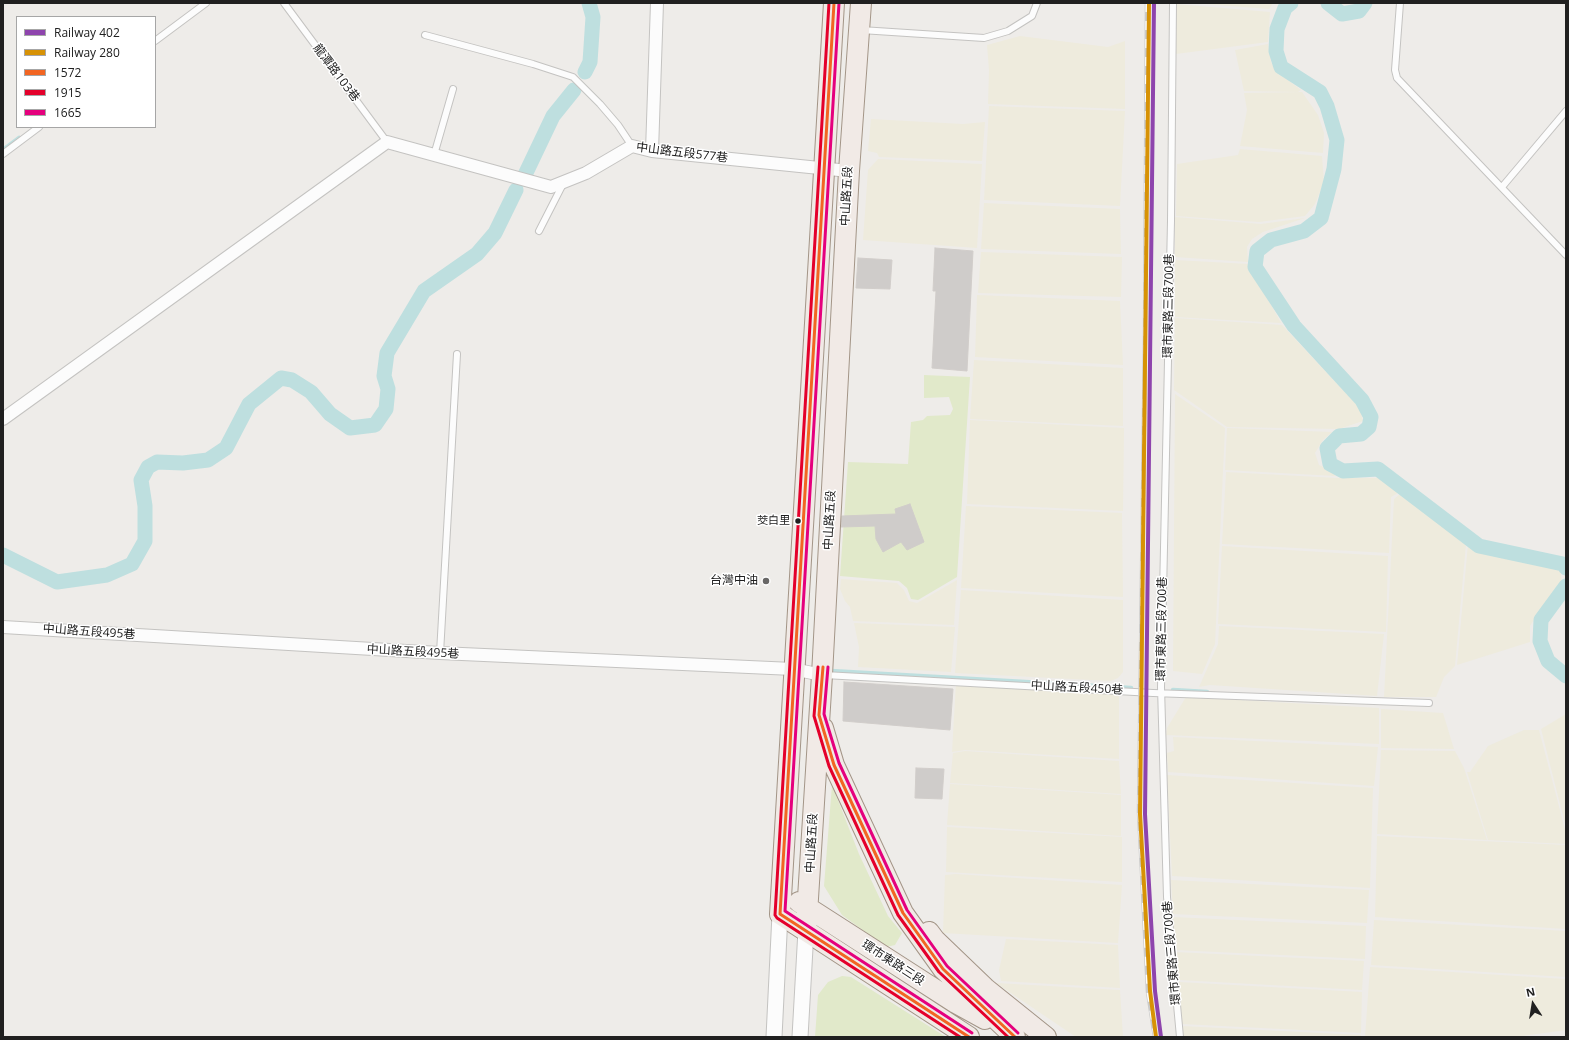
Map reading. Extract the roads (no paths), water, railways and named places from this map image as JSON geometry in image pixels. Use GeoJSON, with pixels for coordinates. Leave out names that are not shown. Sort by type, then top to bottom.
{"type":"FeatureCollection","features":[{"type":"Feature","properties":{"kind":"main road","name":"中山路五段"},"geometry":{"type":"LineString","coordinates":[[780,914],[793,669],[834,3]]}},
{"type":"Feature","properties":{"kind":"main road","name":"中山路五段"},"geometry":{"type":"LineString","coordinates":[[806,930],[822,675],[849,171],[861,3]]}},
{"type":"Feature","properties":{"kind":"main road"},"geometry":{"type":"LineString","coordinates":[[819,715],[834,765],[903,913],[943,969],[1011,1034]]}},
{"type":"Feature","properties":{"kind":"main road"},"geometry":{"type":"LineString","coordinates":[[882,867],[935,940],[985,988],[1046,1037]]}},
{"type":"Feature","properties":{"kind":"main road","name":"環市東路三段"},"geometry":{"type":"LineString","coordinates":[[782,890],[956,1003],[1011,1034]]}},
{"type":"Feature","properties":{"kind":"main road","name":"環市東路三段"},"geometry":{"type":"LineString","coordinates":[[780,914],[969,1037]]}},
{"type":"Feature","properties":{"kind":"street"},"geometry":{"type":"LineString","coordinates":[[652,151],[657,3]]}},
{"type":"Feature","properties":{"kind":"street","name":"中山路五段577巷"},"geometry":{"type":"LineString","coordinates":[[387,142],[551,187],[586,173],[632,146],[652,151],[849,171]]}},
{"type":"Feature","properties":{"kind":"street"},"geometry":{"type":"LineString","coordinates":[[3,419],[387,142]]}},
{"type":"Feature","properties":{"kind":"street","name":"中山路五段495巷"},"geometry":{"type":"LineString","coordinates":[[3,627],[440,654],[793,669],[822,675]]}},
{"type":"Feature","properties":{"kind":"street","name":"中山路五段"},"geometry":{"type":"LineString","coordinates":[[774,1037],[780,914]]}},
{"type":"Feature","properties":{"kind":"street","name":"中山路五段"},"geometry":{"type":"LineString","coordinates":[[800,1037],[806,930]]}},
{"type":"Feature","properties":{"kind":"lane"},"geometry":{"type":"LineString","coordinates":[[156,40],[206,3]]}},
{"type":"Feature","properties":{"kind":"lane","name":"龍潭路103巷"},"geometry":{"type":"LineString","coordinates":[[284,3],[387,142]]}},
{"type":"Feature","properties":{"kind":"lane"},"geometry":{"type":"LineString","coordinates":[[859,30],[984,38],[1008,31],[1032,16],[1037,3]]}},
{"type":"Feature","properties":{"kind":"lane","name":"環市東路三段700巷"},"geometry":{"type":"LineString","coordinates":[[1173,3],[1171,221],[1161,693],[1167,896],[1180,1037]]}},
{"type":"Feature","properties":{"kind":"lane"},"geometry":{"type":"LineString","coordinates":[[1400,3],[1395,70],[1397,78],[1566,255]]}},
{"type":"Feature","properties":{"kind":"lane"},"geometry":{"type":"LineString","coordinates":[[425,35],[533,64],[573,77],[600,104],[618,125],[632,146]]}},
{"type":"Feature","properties":{"kind":"lane"},"geometry":{"type":"LineString","coordinates":[[434,155],[453,89]]}},
{"type":"Feature","properties":{"kind":"lane"},"geometry":{"type":"LineString","coordinates":[[1502,187],[1566,111]]}},
{"type":"Feature","properties":{"kind":"lane"},"geometry":{"type":"LineString","coordinates":[[3,154],[38,128]]}},
{"type":"Feature","properties":{"kind":"lane"},"geometry":{"type":"LineString","coordinates":[[539,231],[563,183]]}},
{"type":"Feature","properties":{"kind":"lane"},"geometry":{"type":"LineString","coordinates":[[440,654],[457,354]]}},
{"type":"Feature","properties":{"kind":"lane","name":"中山路五段450巷"},"geometry":{"type":"LineString","coordinates":[[822,675],[1161,693],[1429,703]]}},
{"type":"Feature","properties":{"kind":"waterway"},"geometry":{"type":"LineString","coordinates":[[585,72],[590,62],[593,17],[589,3]]}},
{"type":"Feature","properties":{"kind":"waterway"},"geometry":{"type":"LineString","coordinates":[[1291,3],[1285,8],[1277,29],[1276,51],[1281,67],[1320,92],[1327,106],[1337,140],[1334,169],[1321,218],[1304,231],[1271,240],[1257,251],[1255,267],[1294,326],[1362,400],[1371,417],[1369,427],[1361,434],[1339,436],[1327,448],[1330,464],[1343,471],[1378,469],[1479,546],[1563,564],[1566,568]]}},
{"type":"Feature","properties":{"kind":"waterway"},"geometry":{"type":"LineString","coordinates":[[1328,3],[1342,14],[1359,11],[1365,3]]}},
{"type":"Feature","properties":{"kind":"waterway"},"geometry":{"type":"LineString","coordinates":[[523,179],[553,116],[574,90]]}},
{"type":"Feature","properties":{"kind":"waterway"},"geometry":{"type":"LineString","coordinates":[[3,150],[19,138]]}},
{"type":"Feature","properties":{"kind":"waterway"},"geometry":{"type":"LineString","coordinates":[[3,555],[57,582],[107,575],[132,564],[145,541],[145,506],[141,480],[148,467],[157,462],[183,463],[208,460],[226,448],[249,404],[281,378],[292,380],[311,392],[330,414],[350,428],[375,425],[386,409],[388,389],[384,376],[387,353],[424,291],[477,254],[495,233],[516,190]]}},
{"type":"Feature","properties":{"kind":"waterway"},"geometry":{"type":"LineString","coordinates":[[1566,586],[1541,620],[1540,641],[1548,661],[1566,676]]}},
{"type":"Feature","properties":{"kind":"waterway"},"geometry":{"type":"LineString","coordinates":[[831,671],[1131,688]]}},
{"type":"Feature","properties":{"kind":"waterway"},"geometry":{"type":"LineString","coordinates":[[1173,690],[1207,692]]}},
{"type":"Feature","properties":{"kind":"railway"},"geometry":{"type":"LineString","coordinates":[[1147,3],[1145,337],[1139,812],[1148,992],[1155,1037]]}},
{"type":"Feature","properties":{"kind":"rail line","name":"280"},"geometry":{"type":"LineString","coordinates":[[1149,3],[1140,814],[1150,991],[1156,1037]]}},
{"type":"Feature","properties":{"kind":"rail line","name":"402"},"geometry":{"type":"LineString","coordinates":[[1154,3],[1145,814],[1155,991],[1161,1037]]}},
{"type":"Feature","properties":{"kind":"place","name":"茭白里"},"geometry":{"type":"Point","coordinates":[798,521]}},
{"type":"Feature","properties":{"kind":"place","name":"台灣中油"},"geometry":{"type":"Point","coordinates":[766,581]}}]}
